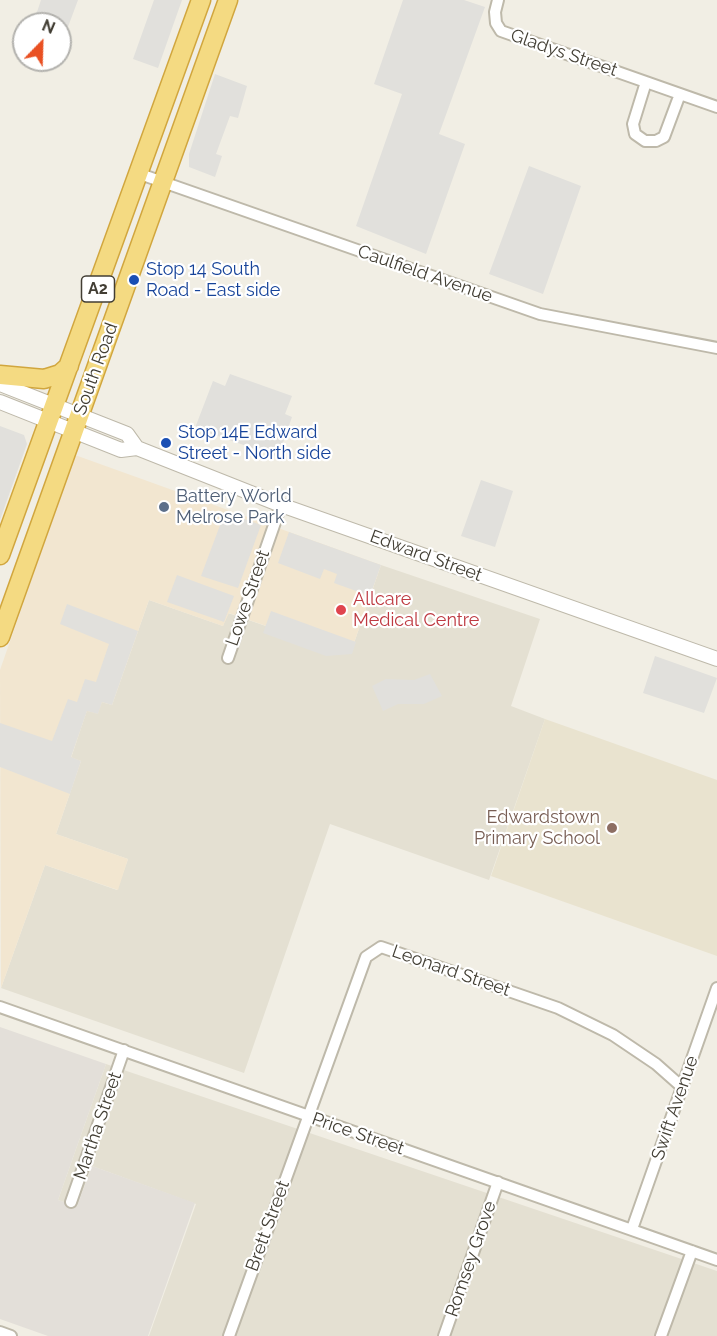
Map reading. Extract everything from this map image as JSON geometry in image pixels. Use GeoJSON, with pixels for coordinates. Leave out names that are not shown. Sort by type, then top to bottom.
{"type":"FeatureCollection","features":[{"type":"Feature","properties":{"kind":"highway","name":"South Road"},"geometry":{"type":"LineString","coordinates":[[0,555],[140,174],[201,0]]}},
{"type":"Feature","properties":{"kind":"highway","name":"South Road"},"geometry":{"type":"LineString","coordinates":[[0,637],[228,0]]}},
{"type":"Feature","properties":{"kind":"highway"},"geometry":{"type":"LineString","coordinates":[[0,375],[44,379],[60,374],[69,366]]}},
{"type":"Feature","properties":{"kind":"street","name":"Gladys Street"},"geometry":{"type":"LineString","coordinates":[[498,0],[495,12],[496,23],[501,31],[717,107]]}},
{"type":"Feature","properties":{"kind":"street"},"geometry":{"type":"LineString","coordinates":[[646,82],[633,124],[635,134],[645,141],[656,141],[664,136],[680,94]]}},
{"type":"Feature","properties":{"kind":"street","name":"Caulfield Avenue"},"geometry":{"type":"LineString","coordinates":[[140,174],[540,314],[717,348]]}},
{"type":"Feature","properties":{"kind":"street"},"geometry":{"type":"LineString","coordinates":[[0,384],[52,413]]}},
{"type":"Feature","properties":{"kind":"street"},"geometry":{"type":"LineString","coordinates":[[0,402],[52,413]]}},
{"type":"Feature","properties":{"kind":"street","name":"Edward Street"},"geometry":{"type":"LineString","coordinates":[[52,413],[77,423],[121,450],[137,448],[281,505],[717,659]]}},
{"type":"Feature","properties":{"kind":"street","name":"Lowe Street"},"geometry":{"type":"LineString","coordinates":[[228,658],[281,505]]}},
{"type":"Feature","properties":{"kind":"street","name":"Leonard Street"},"geometry":{"type":"LineString","coordinates":[[308,1116],[366,957],[381,947],[558,1008],[614,1035],[656,1064],[682,1087]]}},
{"type":"Feature","properties":{"kind":"street","name":"Swift Avenue"},"geometry":{"type":"LineString","coordinates":[[632,1229],[717,988]]}},
{"type":"Feature","properties":{"kind":"street","name":"Price Street"},"geometry":{"type":"LineString","coordinates":[[0,1007],[717,1260]]}},
{"type":"Feature","properties":{"kind":"street","name":"Martha Street"},"geometry":{"type":"LineString","coordinates":[[71,1202],[124,1050]]}},
{"type":"Feature","properties":{"kind":"street","name":"Brett Street"},"geometry":{"type":"LineString","coordinates":[[229,1336],[308,1116]]}},
{"type":"Feature","properties":{"kind":"street","name":"Romsey Grove"},"geometry":{"type":"LineString","coordinates":[[444,1336],[498,1182]]}},
{"type":"Feature","properties":{"kind":"street"},"geometry":{"type":"LineString","coordinates":[[660,1336],[692,1251]]}},
{"type":"Feature","properties":{"kind":"street"},"geometry":{"type":"LineString","coordinates":[[0,1332],[10,1336]]}},
{"type":"Feature","properties":{"kind":"shaded area"},"geometry":{"type":"Polygon","coordinates":[[[41,0],[78,0],[72,16],[72,12],[37,12],[41,0]]]}},
{"type":"Feature","properties":{"kind":"shaded area"},"geometry":{"type":"Polygon","coordinates":[[[154,0],[182,0],[158,68],[133,59],[154,0]]]}},
{"type":"Feature","properties":{"kind":"shaded area"},"geometry":{"type":"Polygon","coordinates":[[[403,0],[464,0],[485,7],[439,134],[465,144],[426,254],[356,226],[402,94],[374,84],[403,0]]]}},
{"type":"Feature","properties":{"kind":"shaded area"},"geometry":{"type":"Polygon","coordinates":[[[215,74],[247,86],[238,118],[230,116],[216,154],[222,156],[215,177],[189,167],[189,154],[215,74]]]}},
{"type":"Feature","properties":{"kind":"shaded area"},"geometry":{"type":"Polygon","coordinates":[[[529,166],[581,186],[543,294],[489,274],[529,166]]]}},
{"type":"Feature","properties":{"kind":"shaded area"},"geometry":{"type":"Polygon","coordinates":[[[230,374],[292,396],[285,414],[292,417],[278,457],[195,428],[213,381],[225,386],[230,374]]]}},
{"type":"Feature","properties":{"kind":"shaded area"},"geometry":{"type":"Polygon","coordinates":[[[0,426],[24,435],[27,444],[0,520],[0,426]]]}},
{"type":"Feature","properties":{"kind":"shaded area"},"geometry":{"type":"Polygon","coordinates":[[[75,455],[381,565],[354,643],[327,647],[229,613],[223,626],[149,600],[112,705],[102,702],[98,714],[87,711],[71,757],[81,761],[56,834],[128,859],[118,890],[45,865],[1,988],[0,670],[75,455]]]}},
{"type":"Feature","properties":{"kind":"shaded area"},"geometry":{"type":"Polygon","coordinates":[[[481,480],[513,491],[495,547],[461,536],[481,480]]]}},
{"type":"Feature","properties":{"kind":"shaded area"},"geometry":{"type":"Polygon","coordinates":[[[225,512],[261,525],[238,588],[201,576],[225,512]]]}},
{"type":"Feature","properties":{"kind":"shaded area"},"geometry":{"type":"Polygon","coordinates":[[[289,532],[381,565],[370,596],[334,583],[337,574],[324,569],[320,579],[278,563],[289,532]]]}},
{"type":"Feature","properties":{"kind":"shaded area"},"geometry":{"type":"Polygon","coordinates":[[[381,565],[540,619],[511,706],[545,719],[489,880],[330,824],[244,1073],[1,988],[45,865],[117,890],[128,859],[56,834],[81,761],[71,758],[87,710],[102,702],[112,705],[149,600],[223,626],[228,613],[327,647],[354,643],[381,565]]]}},
{"type":"Feature","properties":{"kind":"shaded area"},"geometry":{"type":"Polygon","coordinates":[[[177,575],[234,596],[224,622],[167,602],[177,575]]]}},
{"type":"Feature","properties":{"kind":"shaded area"},"geometry":{"type":"Polygon","coordinates":[[[67,604],[138,631],[112,705],[102,702],[98,714],[87,711],[71,757],[81,761],[70,794],[0,767],[0,723],[52,741],[68,699],[77,702],[85,679],[96,682],[109,644],[60,624],[67,604]]]}},
{"type":"Feature","properties":{"kind":"shaded area"},"geometry":{"type":"Polygon","coordinates":[[[271,611],[356,642],[352,654],[326,656],[263,633],[271,611]]]}},
{"type":"Feature","properties":{"kind":"shaded area"},"geometry":{"type":"Polygon","coordinates":[[[655,656],[717,678],[704,713],[643,693],[655,656]]]}},
{"type":"Feature","properties":{"kind":"shaded area"},"geometry":{"type":"Polygon","coordinates":[[[430,674],[442,696],[424,704],[398,704],[383,711],[372,686],[386,679],[414,680],[430,674]]]}},
{"type":"Feature","properties":{"kind":"shaded area","name":"Edwardstown Primary School"},"geometry":{"type":"Polygon","coordinates":[[[545,719],[717,780],[717,956],[491,876],[545,719]]]}},
{"type":"Feature","properties":{"kind":"shaded area"},"geometry":{"type":"Polygon","coordinates":[[[0,1027],[106,1064],[58,1200],[77,1206],[92,1166],[195,1203],[148,1336],[48,1336],[0,1319],[0,1027]]]}},
{"type":"Feature","properties":{"kind":"shaded area"},"geometry":{"type":"Polygon","coordinates":[[[106,1064],[717,1271],[717,1336],[149,1336],[196,1204],[92,1166],[77,1207],[58,1200],[106,1064]]]}},
{"type":"Feature","properties":{"kind":"place","name":"Stop 14 South Road - East side"},"geometry":{"type":"Point","coordinates":[134,280]}},
{"type":"Feature","properties":{"kind":"place","name":"Stop 14E Edward Street - North side"},"geometry":{"type":"Point","coordinates":[166,443]}},
{"type":"Feature","properties":{"kind":"place","name":"Battery World Melrose Park"},"geometry":{"type":"Point","coordinates":[164,507]}},
{"type":"Feature","properties":{"kind":"place","name":"Allcare Medical Centre"},"geometry":{"type":"Point","coordinates":[341,610]}},
{"type":"Feature","properties":{"kind":"place","name":"Edwardstown Primary School"},"geometry":{"type":"Point","coordinates":[612,828]}}]}
